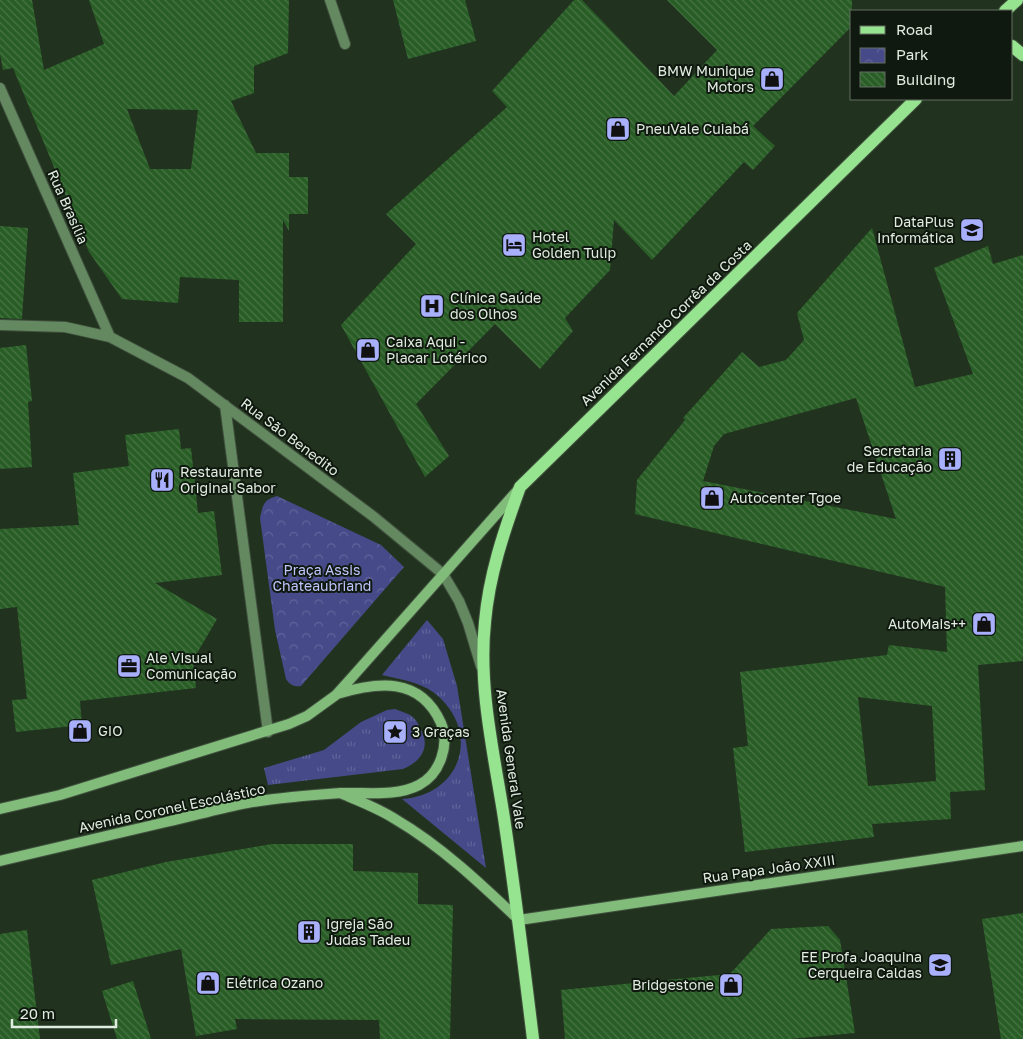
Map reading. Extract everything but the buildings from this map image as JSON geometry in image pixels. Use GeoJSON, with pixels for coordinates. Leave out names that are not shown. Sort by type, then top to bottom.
{"type":"FeatureCollection","features":[{"type":"Feature","properties":{"kind":"main road"},"geometry":{"type":"LineString","coordinates":[[1006,10],[1017,0]]}},
{"type":"Feature","properties":{"kind":"main road"},"geometry":{"type":"LineString","coordinates":[[1013,47],[1023,55]]}},
{"type":"Feature","properties":{"kind":"main road","name":"Avenida Fernando Corrêa da Costa"},"geometry":{"type":"LineString","coordinates":[[443,574],[520,487],[915,100]]}},
{"type":"Feature","properties":{"kind":"main road","name":"Avenida General Vale"},"geometry":{"type":"LineString","coordinates":[[520,487],[502,538],[491,581],[484,623],[484,676],[519,920],[532,1039]]}},
{"type":"Feature","properties":{"kind":"main road"},"geometry":{"type":"LineString","coordinates":[[0,810],[60,795],[268,732],[307,716],[336,695],[443,574]]}},
{"type":"Feature","properties":{"kind":"main road"},"geometry":{"type":"LineString","coordinates":[[336,695],[371,686],[404,687],[418,695],[438,716],[444,738],[444,748],[440,762],[422,784],[398,792],[340,793]]}},
{"type":"Feature","properties":{"kind":"main road","name":"Avenida Coronel Escolástico"},"geometry":{"type":"LineString","coordinates":[[0,861],[248,803],[340,793],[372,806],[426,839],[456,862],[519,920]]}},
{"type":"Feature","properties":{"kind":"main road","name":"Rua Papa João XXIII"},"geometry":{"type":"LineString","coordinates":[[519,920],[1023,846]]}},
{"type":"Feature","properties":{"kind":"street"},"geometry":{"type":"LineString","coordinates":[[330,0],[345,44]]}},
{"type":"Feature","properties":{"kind":"street","name":"Rua Brasília"},"geometry":{"type":"LineString","coordinates":[[0,88],[110,337]]}},
{"type":"Feature","properties":{"kind":"street","name":"Rua São Benedito"},"geometry":{"type":"LineString","coordinates":[[0,325],[65,327],[110,337],[188,378],[374,517],[443,574],[459,600],[484,676]]}},
{"type":"Feature","properties":{"kind":"street"},"geometry":{"type":"LineString","coordinates":[[225,405],[268,732]]}},
{"type":"Feature","properties":{"kind":"green space","name":"Praça Assis Chateaubriand"},"geometry":{"type":"Polygon","coordinates":[[[277,496],[381,545],[404,567],[301,686],[292,685],[286,679],[275,630],[260,518],[264,504],[269,499],[277,496]]]}},
{"type":"Feature","properties":{"kind":"green space"},"geometry":{"type":"Polygon","coordinates":[[[427,620],[443,639],[457,686],[486,868],[402,799],[423,795],[439,786],[452,773],[459,758],[461,741],[457,724],[448,707],[433,692],[422,686],[382,675],[427,620]]]}},
{"type":"Feature","properties":{"kind":"green space"},"geometry":{"type":"Polygon","coordinates":[[[395,709],[408,714],[417,722],[425,741],[420,757],[410,766],[403,769],[268,785],[264,768],[324,750],[361,722],[387,710],[395,709]]]}},
{"type":"Feature","properties":{"kind":"place","name":"BMW Munique Motors"},"geometry":{"type":"Point","coordinates":[772,79]}},
{"type":"Feature","properties":{"kind":"place","name":"PneuVale Cuiabá"},"geometry":{"type":"Point","coordinates":[618,129]}},
{"type":"Feature","properties":{"kind":"place","name":"DataPlus Informática"},"geometry":{"type":"Point","coordinates":[972,230]}},
{"type":"Feature","properties":{"kind":"place","name":"Hotel Golden Tulip"},"geometry":{"type":"Point","coordinates":[514,245]}},
{"type":"Feature","properties":{"kind":"place","name":"Clínica Saúde dos Olhos"},"geometry":{"type":"Point","coordinates":[432,306]}},
{"type":"Feature","properties":{"kind":"place","name":"Caixa Aqui - Placar Lotérico"},"geometry":{"type":"Point","coordinates":[368,350]}},
{"type":"Feature","properties":{"kind":"place","name":"Secretaria de Educação"},"geometry":{"type":"Point","coordinates":[950,459]}},
{"type":"Feature","properties":{"kind":"place","name":"Restaurante Original Sabor"},"geometry":{"type":"Point","coordinates":[162,480]}},
{"type":"Feature","properties":{"kind":"place","name":"Autocenter Tgoe"},"geometry":{"type":"Point","coordinates":[712,498]}},
{"type":"Feature","properties":{"kind":"place","name":"AutoMais++"},"geometry":{"type":"Point","coordinates":[984,624]}},
{"type":"Feature","properties":{"kind":"place","name":"Ale Visual Comunicação"},"geometry":{"type":"Point","coordinates":[129,666]}},
{"type":"Feature","properties":{"kind":"place","name":"GIO"},"geometry":{"type":"Point","coordinates":[80,731]}},
{"type":"Feature","properties":{"kind":"place","name":"3 Graças"},"geometry":{"type":"Point","coordinates":[395,732]}},
{"type":"Feature","properties":{"kind":"place","name":"Igreja São Judas Tadeu"},"geometry":{"type":"Point","coordinates":[309,932]}},
{"type":"Feature","properties":{"kind":"place","name":"EE Profª Joaquina Cerqueira Caldas"},"geometry":{"type":"Point","coordinates":[940,965]}},
{"type":"Feature","properties":{"kind":"place","name":"Elétrica Ozano"},"geometry":{"type":"Point","coordinates":[208,983]}},
{"type":"Feature","properties":{"kind":"place","name":"Bridgestone"},"geometry":{"type":"Point","coordinates":[731,985]}}]}
